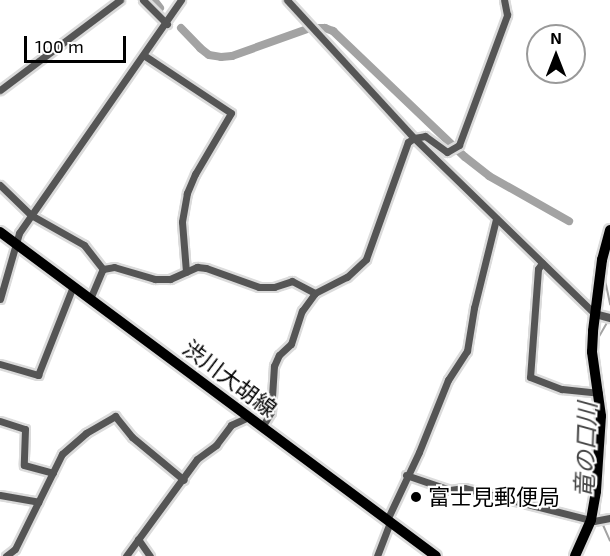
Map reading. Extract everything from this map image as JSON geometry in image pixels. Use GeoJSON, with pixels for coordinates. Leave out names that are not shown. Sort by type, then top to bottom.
{"type":"FeatureCollection","features":[{"type":"Feature","properties":{"kind":"main road"},"geometry":{"type":"LineString","coordinates":[[575,556],[591,520],[601,428],[592,352],[604,249],[610,230]]}},
{"type":"Feature","properties":{"kind":"main road","name":"渋川大胡線"},"geometry":{"type":"LineString","coordinates":[[0,232],[436,556]]}},
{"type":"Feature","properties":{"kind":"street"},"geometry":{"type":"LineString","coordinates":[[0,90],[120,0]]}},
{"type":"Feature","properties":{"kind":"street"},"geometry":{"type":"LineString","coordinates":[[143,0],[167,24]]}},
{"type":"Feature","properties":{"kind":"street"},"geometry":{"type":"LineString","coordinates":[[0,299],[19,233],[167,24],[181,0]]}},
{"type":"Feature","properties":{"kind":"street"},"geometry":{"type":"LineString","coordinates":[[287,0],[414,138],[496,219],[595,314],[610,318]]}},
{"type":"Feature","properties":{"kind":"street"},"geometry":{"type":"LineString","coordinates":[[262,427],[272,412],[274,366],[279,355],[291,344],[302,311],[315,293],[347,277],[366,259],[408,142],[425,136],[447,152],[453,151],[459,145],[507,15],[504,0]]}},
{"type":"Feature","properties":{"kind":"street"},"geometry":{"type":"LineString","coordinates":[[144,56],[231,113],[187,193],[182,222],[186,272]]}},
{"type":"Feature","properties":{"kind":"street"},"geometry":{"type":"LineString","coordinates":[[0,185],[31,215],[84,245],[103,268]]}},
{"type":"Feature","properties":{"kind":"street"},"geometry":{"type":"LineString","coordinates":[[377,556],[406,476],[419,453],[448,380],[467,351],[474,308],[496,219]]}},
{"type":"Feature","properties":{"kind":"street"},"geometry":{"type":"LineString","coordinates":[[542,263],[538,269],[530,377],[562,389],[598,393]]}},
{"type":"Feature","properties":{"kind":"street"},"geometry":{"type":"LineString","coordinates":[[103,268],[114,267],[155,279],[171,279],[197,267],[206,268],[259,287],[274,287],[292,281],[315,293]]}},
{"type":"Feature","properties":{"kind":"street"},"geometry":{"type":"LineString","coordinates":[[90,299],[103,268]]}},
{"type":"Feature","properties":{"kind":"street"},"geometry":{"type":"LineString","coordinates":[[0,364],[38,375],[73,286]]}},
{"type":"Feature","properties":{"kind":"street"},"geometry":{"type":"LineString","coordinates":[[6,556],[15,549],[62,454],[86,433],[115,416],[132,437],[184,480]]}},
{"type":"Feature","properties":{"kind":"street"},"geometry":{"type":"LineString","coordinates":[[126,556],[149,520],[184,480],[197,459],[216,445],[231,425],[248,417]]}},
{"type":"Feature","properties":{"kind":"street"},"geometry":{"type":"LineString","coordinates":[[0,421],[25,429],[24,465],[53,472]]}},
{"type":"Feature","properties":{"kind":"street"},"geometry":{"type":"LineString","coordinates":[[406,476],[450,490],[464,488],[591,520],[610,518]]}},
{"type":"Feature","properties":{"kind":"street"},"geometry":{"type":"LineString","coordinates":[[0,495],[38,502]]}},
{"type":"Feature","properties":{"kind":"street"},"geometry":{"type":"LineString","coordinates":[[138,538],[150,556]]}},
{"type":"Feature","properties":{"kind":"waterway"},"geometry":{"type":"LineString","coordinates":[[154,0],[160,8]]}},
{"type":"Feature","properties":{"kind":"waterway"},"geometry":{"type":"LineString","coordinates":[[181,28],[209,55],[221,57],[232,56],[310,28],[325,28],[333,31],[465,157],[489,176],[569,221]]}},
{"type":"Feature","properties":{"kind":"waterway","name":"竜の口川"},"geometry":{"type":"LineString","coordinates":[[607,260],[605,280],[610,304]]}},
{"type":"Feature","properties":{"kind":"waterway","name":"竜の口川"},"geometry":{"type":"LineString","coordinates":[[597,340],[609,319]]}},
{"type":"Feature","properties":{"kind":"waterway","name":"竜の口川"},"geometry":{"type":"LineString","coordinates":[[602,480],[606,434],[603,396]]}},
{"type":"Feature","properties":{"kind":"waterway","name":"竜の口川"},"geometry":{"type":"LineString","coordinates":[[599,515],[600,497]]}},
{"type":"Feature","properties":{"kind":"waterway","name":"竜の口川"},"geometry":{"type":"LineString","coordinates":[[603,525],[610,541]]}},
{"type":"Feature","properties":{"kind":"place","name":"富士見郵便局"},"geometry":{"type":"Point","coordinates":[416,497]}}]}
